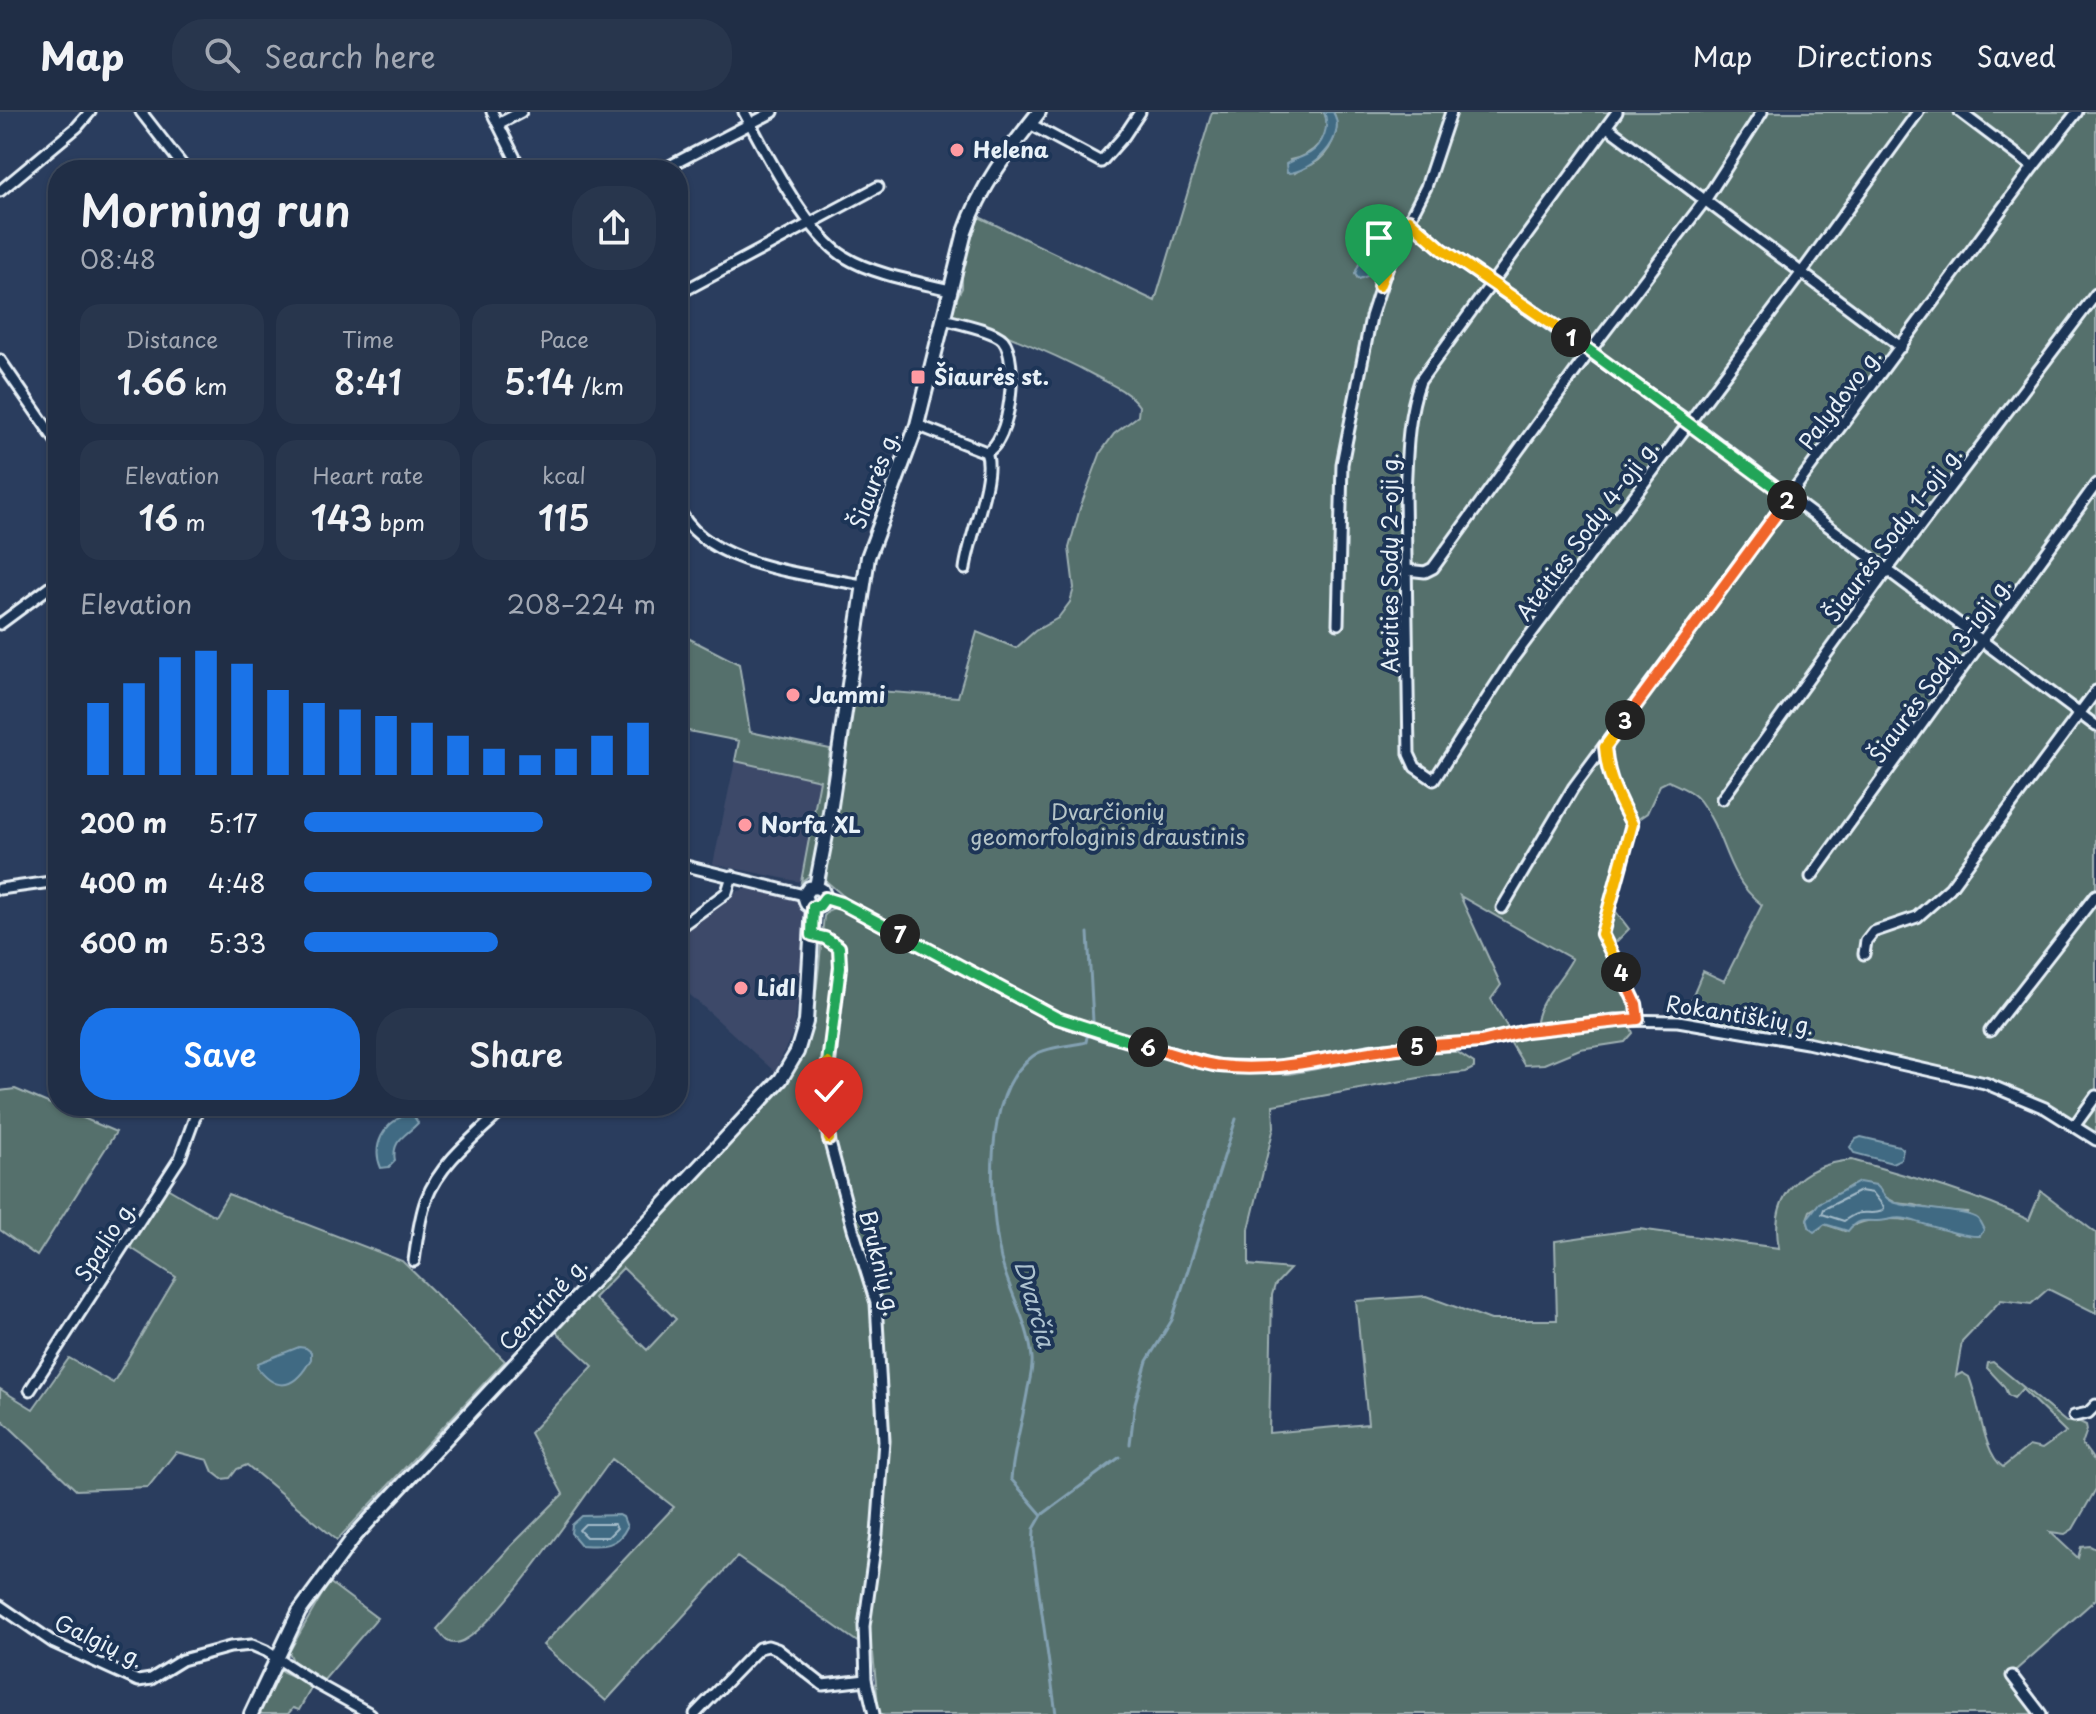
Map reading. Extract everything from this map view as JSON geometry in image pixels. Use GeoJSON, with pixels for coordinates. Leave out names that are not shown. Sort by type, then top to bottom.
{"type":"FeatureCollection","features":[{"type":"Feature","properties":{"kind":"main road","name":"Šiaurės g."},"geometry":{"type":"LineString","coordinates":[[816,887],[831,805],[862,585],[876,533],[917,425],[975,203],[993,173],[1039,112]]}},
{"type":"Feature","properties":{"kind":"main road"},"geometry":{"type":"LineString","coordinates":[[816,887],[822,890],[825,898],[819,906],[813,907],[807,904],[804,895],[809,888],[816,887]]}},
{"type":"Feature","properties":{"kind":"main road","name":"Centrinė g."},"geometry":{"type":"LineString","coordinates":[[251,1714],[276,1657],[313,1590],[354,1537],[781,1079],[803,1039],[813,907]]}},
{"type":"Feature","properties":{"kind":"street"},"geometry":{"type":"LineString","coordinates":[[0,191],[77,127],[90,112]]}},
{"type":"Feature","properties":{"kind":"street"},"geometry":{"type":"LineString","coordinates":[[141,112],[178,160]]}},
{"type":"Feature","properties":{"kind":"street"},"geometry":{"type":"LineString","coordinates":[[492,112],[516,160]]}},
{"type":"Feature","properties":{"kind":"street"},"geometry":{"type":"LineString","coordinates":[[498,124],[521,112]]}},
{"type":"Feature","properties":{"kind":"street"},"geometry":{"type":"LineString","coordinates":[[744,112],[810,225],[834,250],[847,259],[950,290]]}},
{"type":"Feature","properties":{"kind":"street"},"geometry":{"type":"LineString","coordinates":[[682,160],[773,112]]}},
{"type":"Feature","properties":{"kind":"street"},"geometry":{"type":"LineString","coordinates":[[1030,124],[1101,162],[1140,112]]}},
{"type":"Feature","properties":{"kind":"street"},"geometry":{"type":"LineString","coordinates":[[1338,624],[1345,449],[1379,286],[1398,240],[1426,187],[1451,112]]}},
{"type":"Feature","properties":{"kind":"street","name":"Ateities Sodų 2-oji g."},"geometry":{"type":"LineString","coordinates":[[1434,780],[1415,767],[1409,754],[1407,451],[1414,398],[1420,381],[1617,112]]}},
{"type":"Feature","properties":{"kind":"street"},"geometry":{"type":"LineString","coordinates":[[1407,570],[1425,572],[1433,568],[1590,351],[1706,199],[1762,112]]}},
{"type":"Feature","properties":{"kind":"street","name":"Ateities Sodų 4-oji g."},"geometry":{"type":"LineString","coordinates":[[1434,780],[1513,658],[1918,112]]}},
{"type":"Feature","properties":{"kind":"street"},"geometry":{"type":"LineString","coordinates":[[1960,112],[2033,167]]}},
{"type":"Feature","properties":{"kind":"street","name":"Palydovo g."},"geometry":{"type":"LineString","coordinates":[[1502,908],[1573,788],[2033,167],[2077,112]]}},
{"type":"Feature","properties":{"kind":"street"},"geometry":{"type":"LineString","coordinates":[[1607,127],[1901,347]]}},
{"type":"Feature","properties":{"kind":"street"},"geometry":{"type":"LineString","coordinates":[[688,289],[878,187]]}},
{"type":"Feature","properties":{"kind":"street"},"geometry":{"type":"LineString","coordinates":[[1409,220],[1442,249],[1689,422],[2096,726]]}},
{"type":"Feature","properties":{"kind":"street","name":"Šiaurės Sodų 1-oji g."},"geometry":{"type":"LineString","coordinates":[[1722,799],[1887,570],[2096,294]]}},
{"type":"Feature","properties":{"kind":"street"},"geometry":{"type":"LineString","coordinates":[[917,425],[986,452],[1000,440],[1009,409],[1008,348],[997,335],[943,319]]}},
{"type":"Feature","properties":{"kind":"street"},"geometry":{"type":"LineString","coordinates":[[0,360],[48,430]]}},
{"type":"Feature","properties":{"kind":"street"},"geometry":{"type":"LineString","coordinates":[[965,569],[967,550],[989,470],[986,452]]}},
{"type":"Feature","properties":{"kind":"street","name":"Šiaurės Sodų 3-ioji g."},"geometry":{"type":"LineString","coordinates":[[1811,877],[2096,484]]}},
{"type":"Feature","properties":{"kind":"street"},"geometry":{"type":"LineString","coordinates":[[688,524],[727,553],[747,561],[862,585]]}},
{"type":"Feature","properties":{"kind":"street"},"geometry":{"type":"LineString","coordinates":[[0,624],[48,588]]}},
{"type":"Feature","properties":{"kind":"street"},"geometry":{"type":"LineString","coordinates":[[1864,954],[1866,941],[1873,932],[1917,917],[1950,888],[2096,691]]}},
{"type":"Feature","properties":{"kind":"street"},"geometry":{"type":"LineString","coordinates":[[1605,747],[1606,767],[1616,795],[1632,824],[1602,934],[1636,1004],[1638,1019]]}},
{"type":"Feature","properties":{"kind":"street"},"geometry":{"type":"LineString","coordinates":[[688,866],[804,895]]}},
{"type":"Feature","properties":{"kind":"street"},"geometry":{"type":"LineString","coordinates":[[688,921],[727,892],[732,876]]}},
{"type":"Feature","properties":{"kind":"street"},"geometry":{"type":"LineString","coordinates":[[0,889],[48,882]]}},
{"type":"Feature","properties":{"kind":"street"},"geometry":{"type":"LineString","coordinates":[[1990,1031],[2096,895]]}},
{"type":"Feature","properties":{"kind":"street","name":"Rokantiškių g."},"geometry":{"type":"LineString","coordinates":[[825,898],[841,903],[1057,1018],[1217,1066],[1280,1067],[1375,1050],[1481,1042],[1526,1031],[1638,1019],[1678,1021],[1768,1036],[1985,1083],[2021,1096],[2096,1140]]}},
{"type":"Feature","properties":{"kind":"street","name":"Bruknių g."},"geometry":{"type":"LineString","coordinates":[[812,935],[825,938],[839,947],[840,967],[825,1104],[829,1139],[876,1303],[878,1326],[884,1441],[877,1534],[864,1626],[866,1680],[874,1714]]}},
{"type":"Feature","properties":{"kind":"street"},"geometry":{"type":"LineString","coordinates":[[2075,1125],[2096,1096]]}},
{"type":"Feature","properties":{"kind":"street","name":"Spalio g."},"geometry":{"type":"LineString","coordinates":[[30,1390],[180,1158],[195,1116]]}},
{"type":"Feature","properties":{"kind":"street"},"geometry":{"type":"LineString","coordinates":[[414,1261],[426,1198],[450,1162],[497,1116]]}},
{"type":"Feature","properties":{"kind":"street"},"geometry":{"type":"LineString","coordinates":[[2074,1416],[2088,1413],[2096,1405]]}},
{"type":"Feature","properties":{"kind":"street","name":"Galgių g."},"geometry":{"type":"LineString","coordinates":[[0,1606],[54,1643],[138,1681],[151,1679],[182,1660],[230,1647],[257,1646],[371,1714]]}},
{"type":"Feature","properties":{"kind":"street"},"geometry":{"type":"LineString","coordinates":[[695,1714],[759,1648],[768,1646],[777,1649],[823,1685],[866,1680]]}},
{"type":"Feature","properties":{"kind":"street"},"geometry":{"type":"LineString","coordinates":[[2012,1676],[2041,1714]]}},
{"type":"Feature","properties":{"kind":"shaded area"},"geometry":{"type":"Polygon","coordinates":[[[735,761],[820,780],[801,882],[713,864],[735,761]]]}},
{"type":"Feature","properties":{"kind":"shaded area"},"geometry":{"type":"Polygon","coordinates":[[[747,889],[790,897],[806,906],[808,912],[794,1030],[775,1072],[688,993],[688,927],[738,891],[747,889]]]}},
{"type":"Feature","properties":{"kind":"green space","name":"Dvarčionių geomorfologinis draustinis"},"geometry":{"type":"Polygon","coordinates":[[[1212,112],[1324,112],[1327,121],[1324,137],[1306,154],[1290,160],[1295,173],[1319,160],[1329,148],[1336,126],[1333,112],[2096,112],[2096,1133],[2023,1092],[1975,1077],[1797,1036],[1684,1016],[1703,971],[1724,981],[1762,905],[1749,893],[1732,868],[1716,828],[1700,801],[1668,781],[1660,785],[1647,813],[1628,826],[1607,900],[1629,929],[1607,951],[1630,1002],[1631,1013],[1539,1025],[1536,1021],[1542,1005],[1572,959],[1460,896],[1501,985],[1491,999],[1509,1030],[1359,1046],[1273,1063],[1273,1074],[1289,1074],[1415,1051],[1457,1052],[1474,1063],[1474,1068],[1466,1072],[1273,1105],[1274,1127],[1249,1229],[1249,1265],[1290,1269],[1275,1285],[1272,1295],[1269,1433],[1368,1424],[1356,1301],[1426,1296],[1491,1320],[1557,1320],[1555,1241],[1639,1229],[1779,1248],[1779,1213],[1792,1186],[1817,1168],[1852,1160],[1964,1194],[2029,1220],[2041,1191],[2096,1233],[2096,1313],[2048,1289],[2031,1304],[2001,1300],[1962,1341],[1956,1376],[1962,1373],[1969,1377],[1986,1439],[2003,1467],[2029,1446],[2042,1449],[2066,1432],[2022,1389],[2014,1398],[2008,1395],[1987,1368],[1988,1363],[1993,1362],[2066,1422],[2086,1425],[2082,1444],[2096,1463],[2096,1489],[2073,1529],[2065,1534],[2050,1532],[2078,1558],[2081,1547],[2096,1549],[2096,1599],[2007,1678],[2034,1714],[879,1714],[873,1653],[737,1557],[606,1701],[543,1645],[674,1507],[612,1459],[537,1562],[491,1618],[471,1636],[456,1643],[447,1641],[437,1629],[510,1547],[563,1494],[530,1433],[593,1366],[553,1329],[784,1085],[804,1046],[810,1025],[824,916],[836,907],[928,953],[926,940],[848,900],[826,881],[851,689],[958,697],[977,632],[1016,648],[1035,631],[1058,618],[1070,602],[1074,588],[1069,548],[1080,508],[1101,452],[1114,434],[1138,416],[1139,406],[1121,390],[1062,359],[948,314],[962,288],[962,264],[979,217],[1155,301],[1212,112]],[[1388,219],[1369,227],[1366,247],[1355,274],[1358,279],[1376,261],[1388,219]],[[1852,1185],[1810,1211],[1807,1219],[1810,1229],[1820,1229],[1824,1224],[1845,1231],[1869,1221],[1900,1219],[1957,1234],[1968,1213],[1936,1211],[1896,1203],[1883,1196],[1881,1189],[1852,1185]],[[623,1268],[594,1298],[647,1350],[676,1319],[623,1268]]]}},
{"type":"Feature","properties":{"kind":"green space"},"geometry":{"type":"Polygon","coordinates":[[[688,638],[739,664],[750,732],[830,749],[815,871],[801,882],[820,780],[735,761],[739,741],[688,731],[688,638]]]}},
{"type":"Feature","properties":{"kind":"green space"},"geometry":{"type":"Polygon","coordinates":[[[1629,1022],[1633,1033],[1625,1042],[1580,1049],[1544,1064],[1524,1065],[1509,1040],[1525,1034],[1629,1022]]]}},
{"type":"Feature","properties":{"kind":"green space"},"geometry":{"type":"Polygon","coordinates":[[[15,1089],[48,1103],[48,1116],[78,1116],[116,1132],[37,1256],[0,1230],[0,1091],[15,1089]]]}},
{"type":"Feature","properties":{"kind":"green space"},"geometry":{"type":"Polygon","coordinates":[[[167,1188],[215,1216],[228,1194],[402,1261],[505,1361],[337,1540],[247,1465],[237,1469],[230,1478],[222,1479],[213,1472],[208,1460],[176,1452],[148,1487],[76,1490],[0,1418],[0,1389],[33,1409],[69,1358],[113,1383],[176,1277],[125,1244],[167,1188]]]}},
{"type":"Feature","properties":{"kind":"green space"},"geometry":{"type":"Polygon","coordinates":[[[329,1582],[377,1618],[324,1680],[293,1661],[289,1652],[329,1582]]]}},
{"type":"Feature","properties":{"kind":"green space"},"geometry":{"type":"Polygon","coordinates":[[[279,1670],[313,1685],[299,1710],[293,1708],[288,1714],[257,1714],[275,1674],[279,1670]]]}},
{"type":"Feature","properties":{"kind":"water"},"geometry":{"type":"Polygon","coordinates":[[[1324,112],[1333,112],[1337,122],[1332,143],[1307,167],[1287,173],[1286,164],[1315,150],[1322,140],[1326,129],[1324,112]]]}},
{"type":"Feature","properties":{"kind":"water"},"geometry":{"type":"Polygon","coordinates":[[[1382,215],[1388,218],[1385,242],[1373,274],[1359,279],[1355,274],[1366,249],[1370,229],[1382,215]]]}},
{"type":"Feature","properties":{"kind":"water"},"geometry":{"type":"Polygon","coordinates":[[[414,1116],[418,1123],[397,1143],[395,1161],[389,1167],[381,1168],[378,1151],[381,1136],[398,1119],[414,1116]]]}},
{"type":"Feature","properties":{"kind":"water"},"geometry":{"type":"Polygon","coordinates":[[[1861,1137],[1899,1146],[1903,1149],[1901,1159],[1892,1163],[1854,1153],[1850,1147],[1861,1137]]]}},
{"type":"Feature","properties":{"kind":"water"},"geometry":{"type":"Polygon","coordinates":[[[1859,1182],[1876,1185],[1893,1202],[1972,1216],[1978,1219],[1984,1230],[1980,1236],[1972,1236],[1898,1218],[1860,1222],[1848,1231],[1825,1224],[1814,1232],[1810,1229],[1807,1219],[1819,1203],[1859,1182]]]}},
{"type":"Feature","properties":{"kind":"water"},"geometry":{"type":"Polygon","coordinates":[[[299,1347],[311,1352],[311,1359],[293,1381],[286,1384],[272,1382],[257,1367],[258,1363],[299,1347]]]}},
{"type":"Feature","properties":{"kind":"water"},"geometry":{"type":"Polygon","coordinates":[[[619,1515],[627,1527],[614,1542],[581,1545],[571,1533],[572,1525],[582,1516],[619,1515]]]}},
{"type":"Feature","properties":{"kind":"waterway","name":"Dvarčia"},"geometry":{"type":"LineString","coordinates":[[1088,933],[1093,1021]]}},
{"type":"Feature","properties":{"kind":"waterway","name":"Dvarčia"},"geometry":{"type":"LineString","coordinates":[[1056,1714],[1033,1549],[1034,1529],[1042,1515],[1011,1479],[1032,1358],[1027,1332],[1001,1259],[994,1209],[993,1150],[1005,1095],[1016,1073],[1038,1053],[1086,1042],[1087,1037]]}},
{"type":"Feature","properties":{"kind":"waterway"},"geometry":{"type":"LineString","coordinates":[[1130,1444],[1135,1403],[1147,1361],[1172,1320],[1236,1119]]}},
{"type":"Feature","properties":{"kind":"waterway"},"geometry":{"type":"LineString","coordinates":[[1043,1514],[1120,1457]]}},
{"type":"Feature","properties":{"kind":"place","name":"Helena"},"geometry":{"type":"Point","coordinates":[957,150]}},
{"type":"Feature","properties":{"kind":"place","name":"Šiaurės st."},"geometry":{"type":"Point","coordinates":[918,377]}},
{"type":"Feature","properties":{"kind":"place","name":"Jammi"},"geometry":{"type":"Point","coordinates":[793,695]}},
{"type":"Feature","properties":{"kind":"place","name":"Norfa XL"},"geometry":{"type":"Point","coordinates":[745,825]}},
{"type":"Feature","properties":{"kind":"place","name":"Lidl"},"geometry":{"type":"Point","coordinates":[741,988]}},
{"type":"Feature","properties":{"kind":"route"},"geometry":{"type":"LineString","coordinates":[[829,1139],[825,1104],[840,967],[839,947],[825,938],[812,935],[813,907],[823,903],[825,898],[841,903],[1057,1018],[1217,1066],[1280,1067],[1375,1050],[1481,1042],[1526,1031],[1638,1019],[1636,1004],[1602,934],[1632,824],[1616,795],[1606,767],[1605,747],[1789,498],[1689,422],[1442,249],[1409,220],[1379,286]]}}]}
